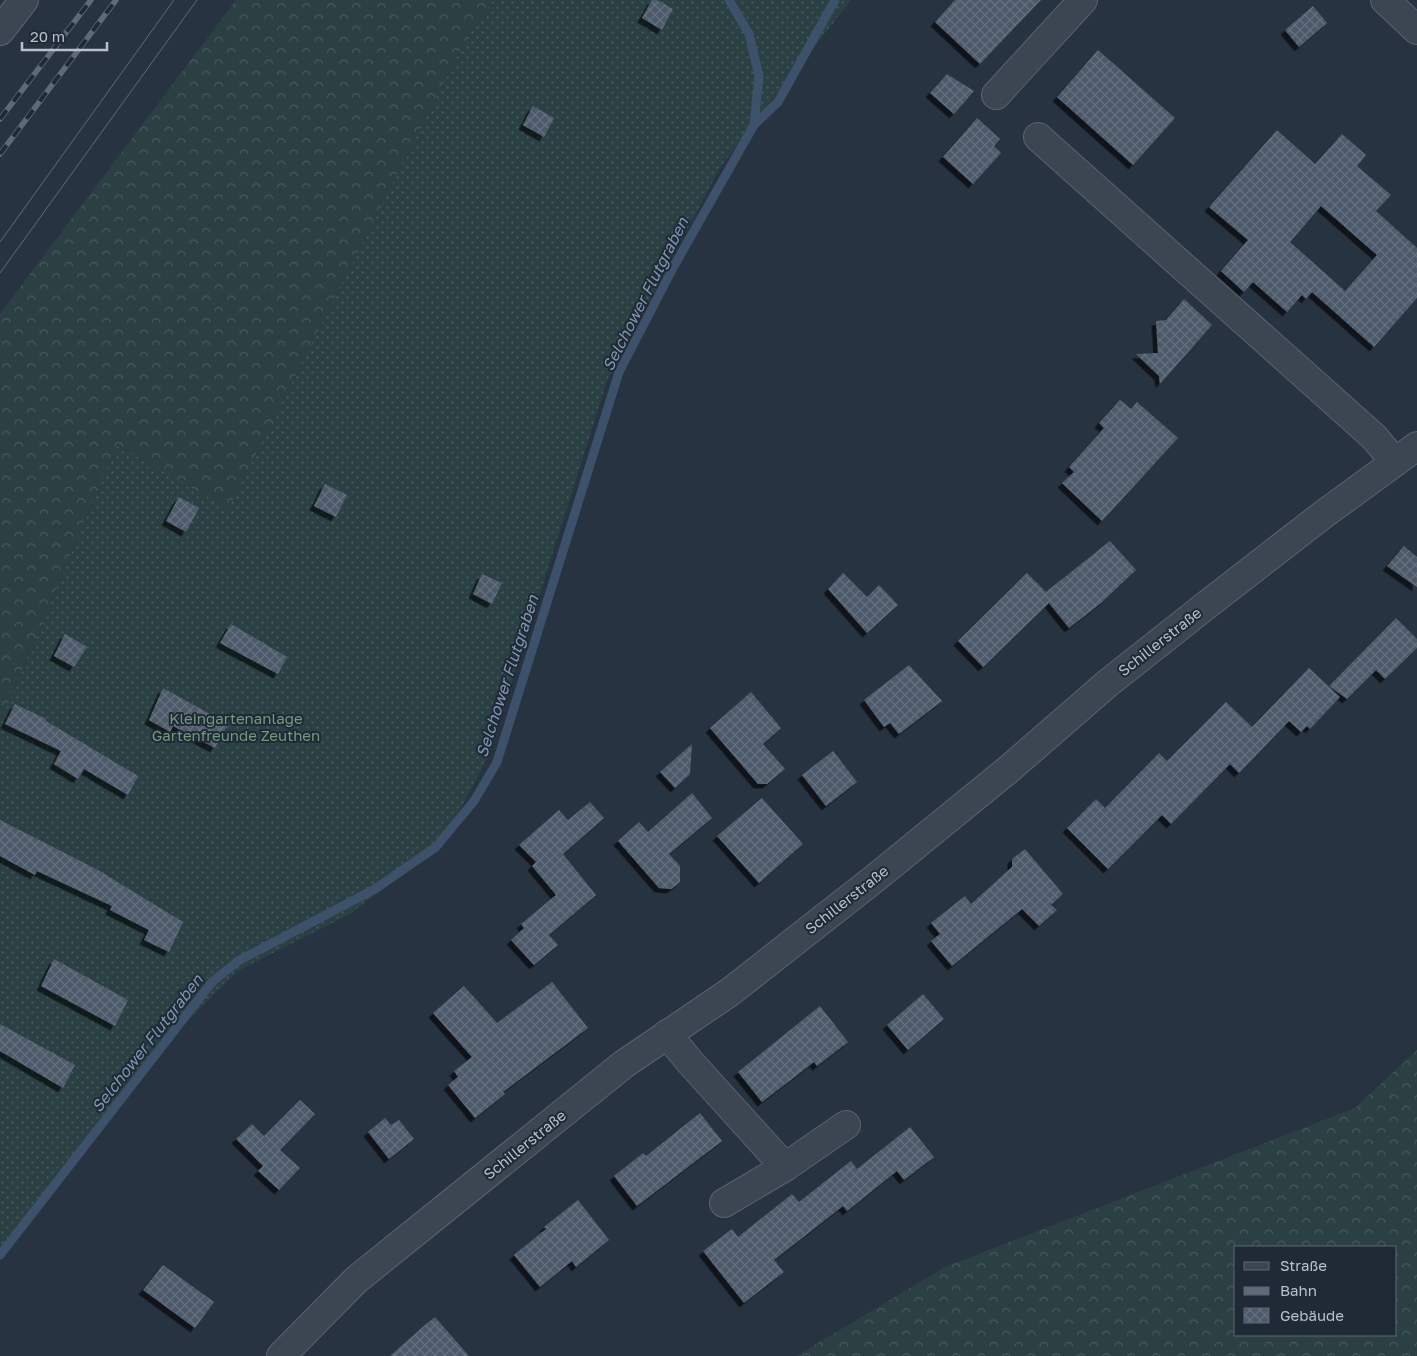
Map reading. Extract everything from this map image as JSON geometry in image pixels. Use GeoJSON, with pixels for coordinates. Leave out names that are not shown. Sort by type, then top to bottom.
{"type":"FeatureCollection","features":[{"type":"Feature","properties":{"kind":"street"},"geometry":{"type":"LineString","coordinates":[[0,31],[24,0]]}},
{"type":"Feature","properties":{"kind":"street"},"geometry":{"type":"LineString","coordinates":[[996,95],[1083,0]]}},
{"type":"Feature","properties":{"kind":"street"},"geometry":{"type":"LineString","coordinates":[[1385,0],[1417,30]]}},
{"type":"Feature","properties":{"kind":"street"},"geometry":{"type":"LineString","coordinates":[[1038,137],[1374,437],[1395,462]]}},
{"type":"Feature","properties":{"kind":"street","name":"Schillerstraße"},"geometry":{"type":"LineString","coordinates":[[281,1356],[356,1280],[624,1064],[730,992],[996,779],[1108,684],[1281,547],[1417,446]]}},
{"type":"Feature","properties":{"kind":"street"},"geometry":{"type":"LineString","coordinates":[[667,1034],[785,1167]]}},
{"type":"Feature","properties":{"kind":"street"},"geometry":{"type":"LineString","coordinates":[[724,1203],[785,1167],[846,1124]]}},
{"type":"Feature","properties":{"kind":"green space"},"geometry":{"type":"Polygon","coordinates":[[[236,0],[493,0],[464,43],[228,510],[117,445],[0,723],[0,314],[236,0]]]}},
{"type":"Feature","properties":{"kind":"green space","name":"Kleingartenanlage Gartenfreunde Zeuthen"},"geometry":{"type":"Polygon","coordinates":[[[493,0],[851,0],[721,166],[607,381],[489,755],[441,846],[348,915],[238,971],[162,1046],[0,1252],[0,723],[117,445],[228,509],[464,43],[493,0]]]}},
{"type":"Feature","properties":{"kind":"green space"},"geometry":{"type":"Polygon","coordinates":[[[1417,1050],[1417,1356],[796,1356],[945,1267],[1355,1108],[1417,1050]]]}},
{"type":"Feature","properties":{"kind":"building"},"geometry":{"type":"Polygon","coordinates":[[[652,0],[657,0],[673,9],[662,30],[642,18],[652,0]]]}},
{"type":"Feature","properties":{"kind":"building"},"geometry":{"type":"Polygon","coordinates":[[[955,0],[1041,0],[980,64],[935,22],[955,0]]]}},
{"type":"Feature","properties":{"kind":"building"},"geometry":{"type":"Polygon","coordinates":[[[1313,6],[1327,23],[1299,47],[1285,30],[1313,6]]]}},
{"type":"Feature","properties":{"kind":"building"},"geometry":{"type":"Polygon","coordinates":[[[1098,50],[1175,118],[1133,165],[1057,97],[1098,50]]]}},
{"type":"Feature","properties":{"kind":"building"},"geometry":{"type":"Polygon","coordinates":[[[947,74],[974,91],[954,114],[930,93],[947,74]]]}},
{"type":"Feature","properties":{"kind":"building"},"geometry":{"type":"Polygon","coordinates":[[[533,106],[554,118],[544,137],[523,125],[533,106]]]}},
{"type":"Feature","properties":{"kind":"building"},"geometry":{"type":"Polygon","coordinates":[[[977,118],[1000,139],[994,146],[1001,153],[973,184],[943,157],[977,118]]]}},
{"type":"Feature","properties":{"kind":"building"},"geometry":{"type":"Polygon","coordinates":[[[1277,130],[1315,164],[1342,134],[1366,155],[1357,166],[1391,195],[1376,211],[1417,248],[1417,298],[1374,347],[1312,292],[1306,299],[1302,295],[1287,312],[1253,282],[1244,292],[1221,271],[1248,240],[1209,207],[1277,130]],[[1321,206],[1290,242],[1345,291],[1377,255],[1321,206]]]}},
{"type":"Feature","properties":{"kind":"building"},"geometry":{"type":"Polygon","coordinates":[[[1184,299],[1212,325],[1160,384],[1159,376],[1136,354],[1158,353],[1156,321],[1166,320],[1184,299]]]}},
{"type":"Feature","properties":{"kind":"building"},"geometry":{"type":"Polygon","coordinates":[[[1120,400],[1131,409],[1137,402],[1178,438],[1102,521],[1062,483],[1074,472],[1069,467],[1104,428],[1099,423],[1120,400]]]}},
{"type":"Feature","properties":{"kind":"building"},"geometry":{"type":"Polygon","coordinates":[[[325,484],[347,495],[336,517],[314,506],[325,484]]]}},
{"type":"Feature","properties":{"kind":"building"},"geometry":{"type":"Polygon","coordinates":[[[179,497],[199,508],[186,532],[166,521],[179,497]]]}},
{"type":"Feature","properties":{"kind":"building"},"geometry":{"type":"Polygon","coordinates":[[[1110,541],[1136,570],[1101,603],[1069,628],[1049,603],[983,667],[958,641],[1027,573],[1046,592],[1110,541]]]}},
{"type":"Feature","properties":{"kind":"building"},"geometry":{"type":"Polygon","coordinates":[[[1404,546],[1417,557],[1417,587],[1387,566],[1404,546]]]}},
{"type":"Feature","properties":{"kind":"building"},"geometry":{"type":"Polygon","coordinates":[[[843,573],[867,597],[879,585],[898,605],[867,633],[828,589],[843,573]]]}},
{"type":"Feature","properties":{"kind":"building"},"geometry":{"type":"Polygon","coordinates":[[[482,574],[502,583],[492,604],[473,594],[482,574]]]}},
{"type":"Feature","properties":{"kind":"building"},"geometry":{"type":"Polygon","coordinates":[[[1396,618],[1417,639],[1417,648],[1385,679],[1376,670],[1347,699],[1329,686],[1396,618]]]}},
{"type":"Feature","properties":{"kind":"building"},"geometry":{"type":"Polygon","coordinates":[[[231,624],[287,657],[278,674],[220,643],[231,624]]]}},
{"type":"Feature","properties":{"kind":"building"},"geometry":{"type":"Polygon","coordinates":[[[65,634],[87,647],[74,667],[54,656],[65,634]]]}},
{"type":"Feature","properties":{"kind":"building"},"geometry":{"type":"Polygon","coordinates":[[[909,665],[942,701],[899,734],[890,723],[884,727],[864,700],[909,665]]]}},
{"type":"Feature","properties":{"kind":"building"},"geometry":{"type":"Polygon","coordinates":[[[1309,668],[1340,697],[1310,729],[1307,726],[1301,732],[1289,721],[1239,773],[1230,764],[1171,824],[1162,815],[1108,869],[1067,828],[1096,799],[1105,808],[1159,753],[1167,761],[1226,702],[1252,727],[1309,668]]]}},
{"type":"Feature","properties":{"kind":"building"},"geometry":{"type":"Polygon","coordinates":[[[163,688],[228,724],[215,748],[173,726],[170,732],[149,720],[163,688]]]}},
{"type":"Feature","properties":{"kind":"building"},"geometry":{"type":"Polygon","coordinates":[[[751,692],[781,728],[763,744],[785,769],[767,784],[758,784],[710,728],[751,692]]]}},
{"type":"Feature","properties":{"kind":"building"},"geometry":{"type":"Polygon","coordinates":[[[15,704],[46,719],[46,721],[138,776],[128,795],[84,769],[78,779],[54,764],[61,751],[5,724],[15,704]]]}},
{"type":"Feature","properties":{"kind":"building"},"geometry":{"type":"Polygon","coordinates":[[[692,744],[690,774],[675,788],[660,772],[692,744]]]}},
{"type":"Feature","properties":{"kind":"building"},"geometry":{"type":"Polygon","coordinates":[[[833,751],[857,782],[826,806],[802,775],[833,751]]]}},
{"type":"Feature","properties":{"kind":"building"},"geometry":{"type":"Polygon","coordinates":[[[692,793],[712,818],[669,854],[680,866],[680,882],[671,889],[659,888],[618,841],[639,822],[648,832],[692,793]]]}},
{"type":"Feature","properties":{"kind":"building"},"geometry":{"type":"Polygon","coordinates":[[[762,798],[803,844],[759,883],[717,836],[762,798]]]}},
{"type":"Feature","properties":{"kind":"building"},"geometry":{"type":"Polygon","coordinates":[[[590,802],[604,818],[563,854],[596,895],[549,935],[558,945],[534,965],[511,940],[524,928],[521,924],[556,895],[532,866],[536,862],[519,845],[559,810],[568,820],[590,802]]]}},
{"type":"Feature","properties":{"kind":"building"},"geometry":{"type":"Polygon","coordinates":[[[0,820],[98,870],[183,922],[169,952],[144,940],[149,930],[110,910],[112,906],[37,871],[35,875],[0,856],[0,820]]]}},
{"type":"Feature","properties":{"kind":"building"},"geometry":{"type":"Polygon","coordinates":[[[1025,849],[1063,894],[1051,905],[1057,910],[1039,926],[1022,909],[952,966],[931,941],[940,934],[931,923],[965,896],[971,904],[1012,867],[1012,859],[1025,849]]]}},
{"type":"Feature","properties":{"kind":"building"},"geometry":{"type":"Polygon","coordinates":[[[54,959],[128,1000],[115,1026],[41,986],[54,959]]]}},
{"type":"Feature","properties":{"kind":"building"},"geometry":{"type":"Polygon","coordinates":[[[552,982],[588,1028],[503,1092],[505,1094],[475,1118],[448,1085],[458,1077],[454,1071],[472,1057],[433,1013],[464,986],[497,1023],[552,982]]]}},
{"type":"Feature","properties":{"kind":"building"},"geometry":{"type":"Polygon","coordinates":[[[923,994],[944,1019],[908,1050],[887,1025],[923,994]]]}},
{"type":"Feature","properties":{"kind":"building"},"geometry":{"type":"Polygon","coordinates":[[[820,1006],[848,1042],[817,1066],[814,1062],[762,1102],[738,1072],[820,1006]]]}},
{"type":"Feature","properties":{"kind":"building"},"geometry":{"type":"Polygon","coordinates":[[[0,1024],[75,1065],[63,1088],[0,1051],[0,1024]]]}},
{"type":"Feature","properties":{"kind":"building"},"geometry":{"type":"Polygon","coordinates":[[[300,1100],[315,1114],[280,1150],[300,1168],[279,1190],[258,1171],[263,1166],[236,1139],[252,1124],[264,1136],[300,1100]]]}},
{"type":"Feature","properties":{"kind":"building"},"geometry":{"type":"Polygon","coordinates":[[[700,1113],[722,1141],[637,1206],[614,1176],[643,1153],[646,1156],[700,1113]]]}},
{"type":"Feature","properties":{"kind":"building"},"geometry":{"type":"Polygon","coordinates":[[[385,1118],[391,1125],[399,1120],[414,1139],[389,1159],[368,1132],[385,1118]]]}},
{"type":"Feature","properties":{"kind":"building"},"geometry":{"type":"Polygon","coordinates":[[[910,1127],[934,1157],[904,1180],[897,1171],[847,1211],[843,1206],[774,1260],[784,1272],[744,1303],[703,1251],[732,1229],[738,1237],[792,1194],[799,1202],[851,1161],[857,1169],[910,1127]]]}},
{"type":"Feature","properties":{"kind":"building"},"geometry":{"type":"Polygon","coordinates":[[[578,1200],[609,1240],[576,1267],[572,1261],[540,1287],[514,1255],[546,1229],[544,1227],[578,1200]]]}},
{"type":"Feature","properties":{"kind":"building"},"geometry":{"type":"Polygon","coordinates":[[[163,1265],[214,1302],[195,1328],[143,1290],[163,1265]]]}},
{"type":"Feature","properties":{"kind":"building"},"geometry":{"type":"Polygon","coordinates":[[[435,1317],[469,1356],[390,1356],[425,1325],[435,1317]]]}},
{"type":"Feature","properties":{"kind":"waterway","name":"Selchower Flutgraben"},"geometry":{"type":"LineString","coordinates":[[0,1255],[212,982],[238,961],[375,889],[436,847],[474,801],[497,762],[619,372],[674,266],[754,125],[759,76],[749,34],[729,0]]}},
{"type":"Feature","properties":{"kind":"waterway"},"geometry":{"type":"LineString","coordinates":[[754,125],[778,102],[835,0]]}},
{"type":"Feature","properties":{"kind":"tram line"},"geometry":{"type":"LineString","coordinates":[[0,242],[174,0]]}},
{"type":"Feature","properties":{"kind":"tram line"},"geometry":{"type":"LineString","coordinates":[[0,273],[197,0]]}},
{"type":"Feature","properties":{"kind":"railway"},"geometry":{"type":"LineString","coordinates":[[0,119],[91,0]]}},
{"type":"Feature","properties":{"kind":"railway"},"geometry":{"type":"LineString","coordinates":[[0,154],[116,0]]}}]}
